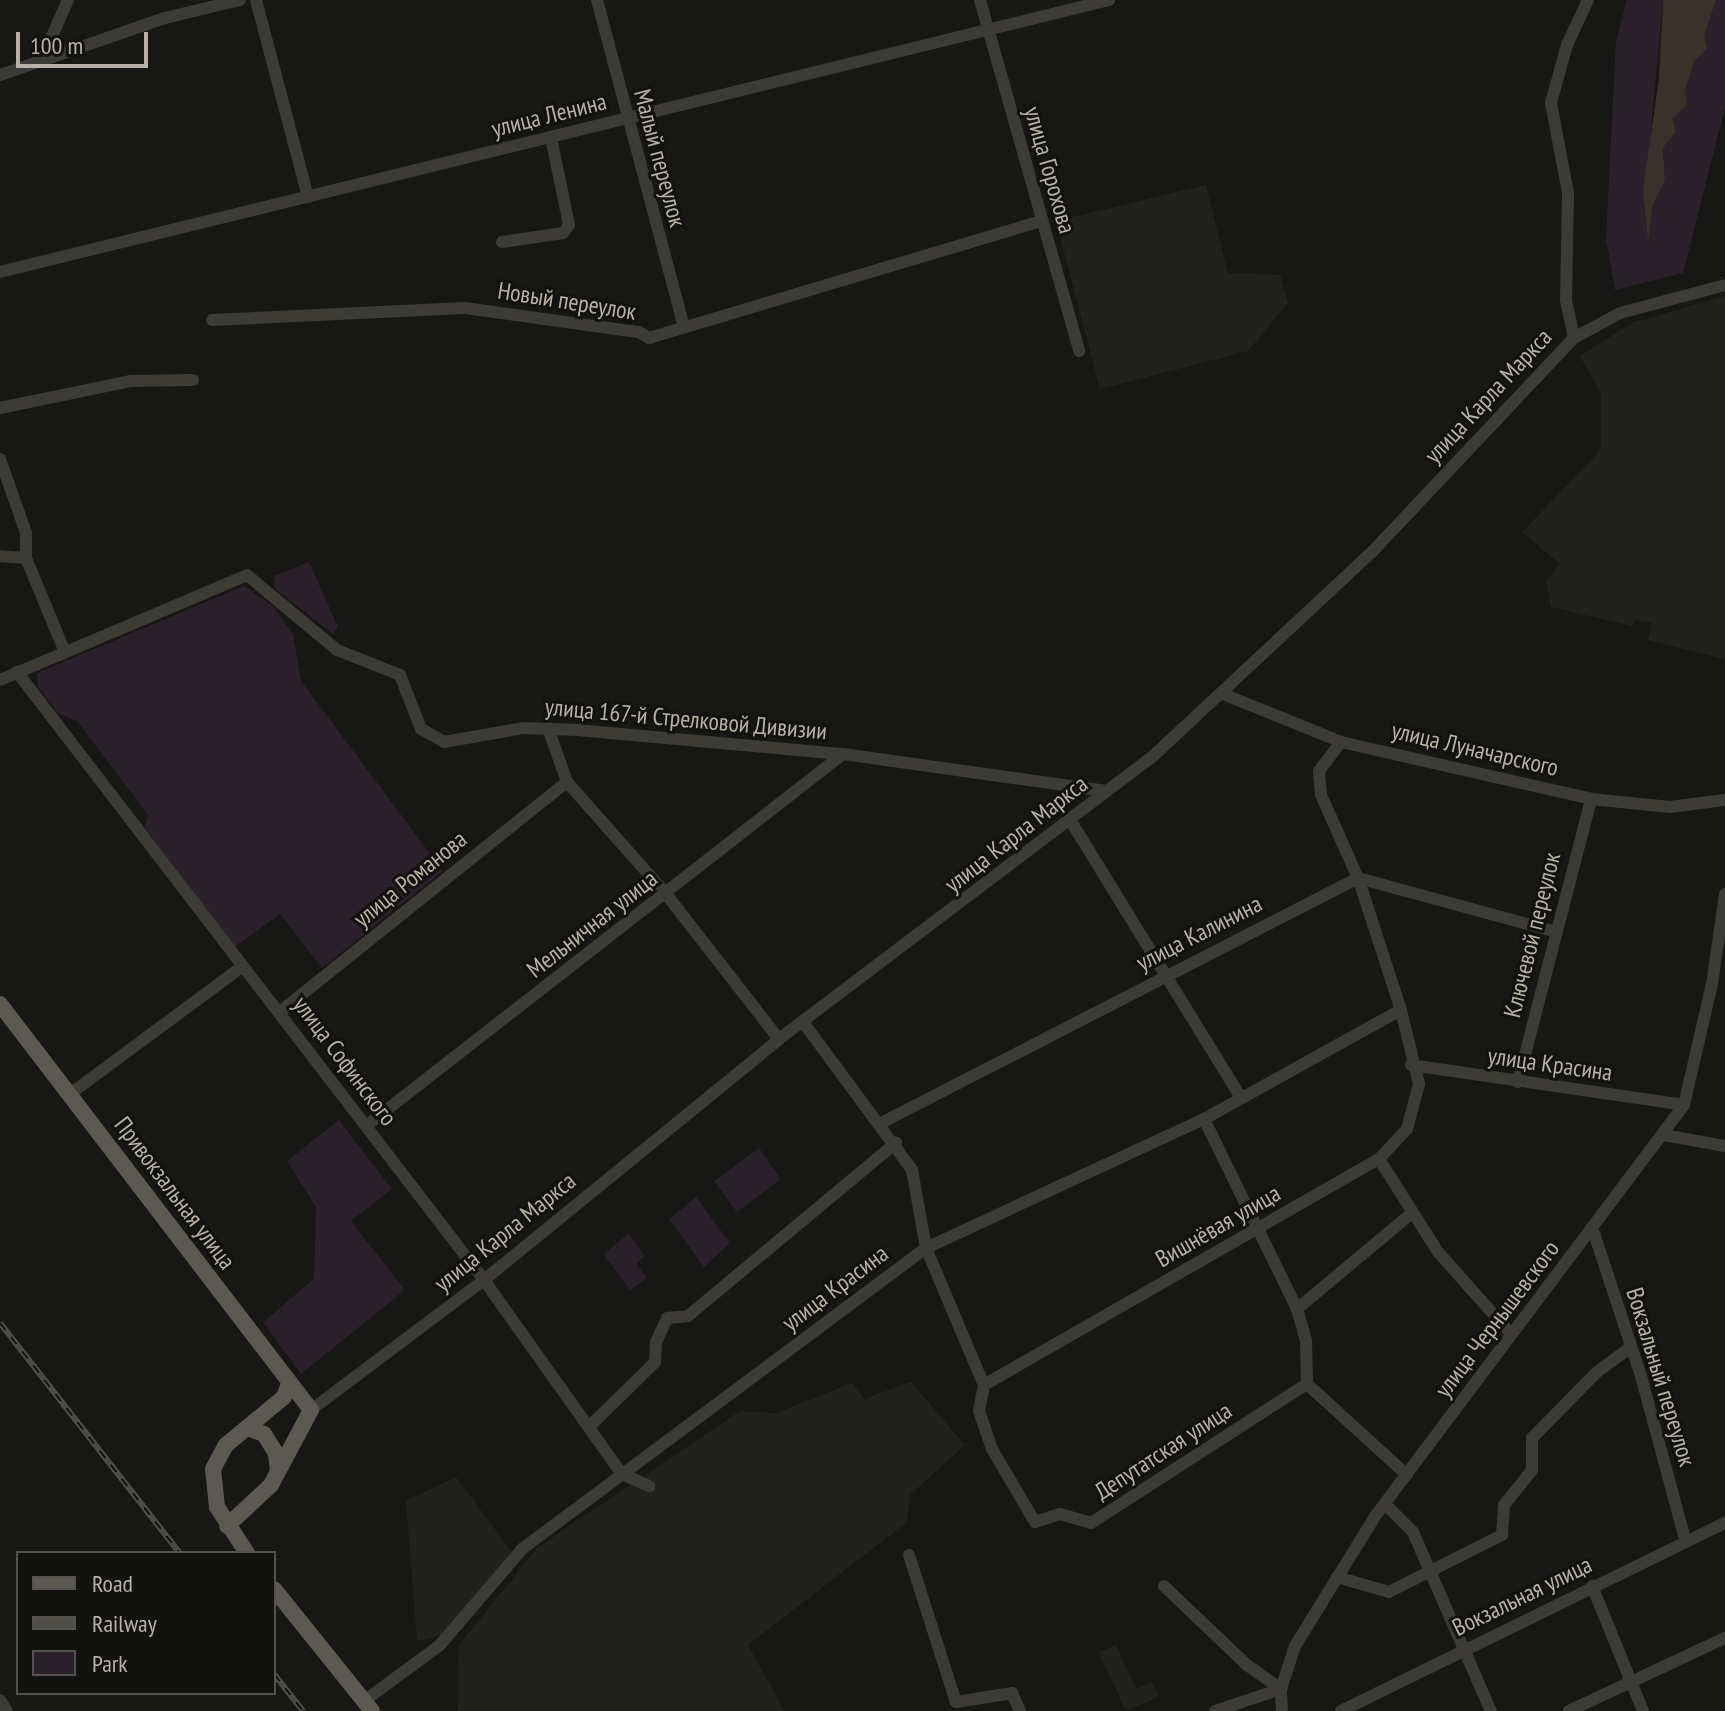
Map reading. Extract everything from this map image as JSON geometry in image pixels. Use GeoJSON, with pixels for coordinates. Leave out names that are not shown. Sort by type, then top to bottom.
{"type":"FeatureCollection","features":[{"type":"Feature","properties":{"kind":"main road","name":"Привокзальная улица"},"geometry":{"type":"LineString","coordinates":[[0,1004],[311,1410]]}},
{"type":"Feature","properties":{"kind":"main road"},"geometry":{"type":"LineString","coordinates":[[246,1551],[217,1507],[213,1469],[217,1455],[284,1397],[289,1384]]}},
{"type":"Feature","properties":{"kind":"main road"},"geometry":{"type":"LineString","coordinates":[[227,1526],[271,1485],[311,1410]]}},
{"type":"Feature","properties":{"kind":"main road"},"geometry":{"type":"LineString","coordinates":[[248,1428],[264,1434],[276,1453],[278,1471]]}},
{"type":"Feature","properties":{"kind":"main road"},"geometry":{"type":"LineString","coordinates":[[276,1591],[368,1706]]}},
{"type":"Feature","properties":{"kind":"street"},"geometry":{"type":"LineString","coordinates":[[41,61],[68,0]]}},
{"type":"Feature","properties":{"kind":"street"},"geometry":{"type":"LineString","coordinates":[[0,75],[165,18],[240,0]]}},
{"type":"Feature","properties":{"kind":"street"},"geometry":{"type":"LineString","coordinates":[[256,0],[308,197]]}},
{"type":"Feature","properties":{"kind":"street","name":"Малый переулок"},"geometry":{"type":"LineString","coordinates":[[597,0],[625,119],[684,326]]}},
{"type":"Feature","properties":{"kind":"street","name":"улица Горохова"},"geometry":{"type":"LineString","coordinates":[[980,0],[1079,351]]}},
{"type":"Feature","properties":{"kind":"street","name":"улица Ленина"},"geometry":{"type":"LineString","coordinates":[[0,272],[1109,0]]}},
{"type":"Feature","properties":{"kind":"street"},"geometry":{"type":"LineString","coordinates":[[1574,338],[1566,300],[1568,193],[1551,103],[1567,45],[1588,0]]}},
{"type":"Feature","properties":{"kind":"street"},"geometry":{"type":"LineString","coordinates":[[502,242],[563,233],[569,225],[551,137]]}},
{"type":"Feature","properties":{"kind":"street","name":"Новый переулок"},"geometry":{"type":"LineString","coordinates":[[212,320],[465,308],[639,332],[649,338],[1042,221]]}},
{"type":"Feature","properties":{"kind":"street","name":"улица Карла Маркса"},"geometry":{"type":"LineString","coordinates":[[311,1410],[484,1280],[779,1039],[1072,823],[1223,694],[1373,551],[1574,338],[1620,313],[1725,285]]}},
{"type":"Feature","properties":{"kind":"street"},"geometry":{"type":"LineString","coordinates":[[0,408],[130,381],[193,380]]}},
{"type":"Feature","properties":{"kind":"street"},"geometry":{"type":"LineString","coordinates":[[0,459],[26,533],[26,558],[65,652]]}},
{"type":"Feature","properties":{"kind":"street"},"geometry":{"type":"LineString","coordinates":[[0,556],[26,558]]}},
{"type":"Feature","properties":{"kind":"street","name":"улица 167-й Стрелковой Дивизии"},"geometry":{"type":"LineString","coordinates":[[17,672],[247,575],[337,650],[400,675],[421,729],[444,742],[548,728],[843,754],[1106,791]]}},
{"type":"Feature","properties":{"kind":"street"},"geometry":{"type":"LineString","coordinates":[[0,680],[17,672]]}},
{"type":"Feature","properties":{"kind":"street","name":"улица Софинского"},"geometry":{"type":"LineString","coordinates":[[17,672],[240,968],[281,1011],[484,1280],[563,1393],[591,1425],[622,1474]]}},
{"type":"Feature","properties":{"kind":"street","name":"улица Луначарского"},"geometry":{"type":"LineString","coordinates":[[1223,694],[1341,742],[1591,799],[1659,807],[1725,800]]}},
{"type":"Feature","properties":{"kind":"street"},"geometry":{"type":"LineString","coordinates":[[548,728],[567,782],[666,894],[779,1039]]}},
{"type":"Feature","properties":{"kind":"street","name":"Вишнёвая улица"},"geometry":{"type":"LineString","coordinates":[[984,1385],[1379,1159],[1397,1145],[1415,1109],[1419,1084],[1411,1065],[1401,1010],[1358,878],[1321,795],[1319,771],[1341,742]]}},
{"type":"Feature","properties":{"kind":"street","name":"Мельничная улица"},"geometry":{"type":"LineString","coordinates":[[366,1126],[843,754]]}},
{"type":"Feature","properties":{"kind":"street","name":"улица Романова"},"geometry":{"type":"LineString","coordinates":[[281,1011],[567,782]]}},
{"type":"Feature","properties":{"kind":"street","name":"Ключевой переулок"},"geometry":{"type":"LineString","coordinates":[[1518,1082],[1553,931],[1591,799]]}},
{"type":"Feature","properties":{"kind":"street"},"geometry":{"type":"LineString","coordinates":[[1072,823],[1167,973],[1241,1098]]}},
{"type":"Feature","properties":{"kind":"street"},"geometry":{"type":"LineString","coordinates":[[1358,878],[1553,931]]}},
{"type":"Feature","properties":{"kind":"street","name":"улица Калинина"},"geometry":{"type":"LineString","coordinates":[[881,1123],[1167,973],[1358,878]]}},
{"type":"Feature","properties":{"kind":"street","name":"улица Чернышевского"},"geometry":{"type":"LineString","coordinates":[[1281,1689],[1295,1646],[1385,1504],[1684,1105],[1712,984],[1725,894]]}},
{"type":"Feature","properties":{"kind":"street"},"geometry":{"type":"LineString","coordinates":[[70,1094],[240,968]]}},
{"type":"Feature","properties":{"kind":"street","name":"улица Красина"},"geometry":{"type":"LineString","coordinates":[[368,1706],[439,1646],[522,1549],[926,1248],[1204,1119],[1401,1010]]}},
{"type":"Feature","properties":{"kind":"street"},"geometry":{"type":"LineString","coordinates":[[803,1022],[896,1143],[912,1170],[926,1248],[984,1385]]}},
{"type":"Feature","properties":{"kind":"street","name":"улица Красина"},"geometry":{"type":"LineString","coordinates":[[1411,1065],[1684,1105]]}},
{"type":"Feature","properties":{"kind":"street"},"geometry":{"type":"LineString","coordinates":[[1204,1119],[1297,1309],[1306,1340],[1307,1384],[1407,1475]]}},
{"type":"Feature","properties":{"kind":"street"},"geometry":{"type":"LineString","coordinates":[[1664,1135],[1725,1146]]}},
{"type":"Feature","properties":{"kind":"street"},"geometry":{"type":"LineString","coordinates":[[591,1425],[655,1362],[656,1342],[667,1318],[688,1316],[896,1143]]}},
{"type":"Feature","properties":{"kind":"street"},"geometry":{"type":"LineString","coordinates":[[1379,1159],[1438,1252],[1511,1334]]}},
{"type":"Feature","properties":{"kind":"street"},"geometry":{"type":"LineString","coordinates":[[1297,1309],[1412,1213]]}},
{"type":"Feature","properties":{"kind":"street","name":"Вокзальный переулок"},"geometry":{"type":"LineString","coordinates":[[1592,1227],[1631,1347],[1685,1539]]}},
{"type":"Feature","properties":{"kind":"street"},"geometry":{"type":"LineString","coordinates":[[1337,1577],[1389,1592],[1502,1535],[1504,1505],[1532,1470],[1532,1438],[1597,1372],[1631,1347]]}},
{"type":"Feature","properties":{"kind":"street","name":"Депутатская улица"},"geometry":{"type":"LineString","coordinates":[[984,1385],[979,1411],[992,1449],[1035,1522],[1060,1514],[1091,1523],[1307,1384]]}},
{"type":"Feature","properties":{"kind":"street"},"geometry":{"type":"LineString","coordinates":[[622,1474],[649,1486]]}},
{"type":"Feature","properties":{"kind":"street"},"geometry":{"type":"LineString","coordinates":[[1385,1504],[1413,1532],[1491,1711]]}},
{"type":"Feature","properties":{"kind":"street","name":"Вокзальная улица"},"geometry":{"type":"LineString","coordinates":[[1341,1711],[1685,1539],[1725,1523]]}},
{"type":"Feature","properties":{"kind":"street"},"geometry":{"type":"LineString","coordinates":[[909,1555],[956,1702],[1012,1693],[1020,1711]]}},
{"type":"Feature","properties":{"kind":"street"},"geometry":{"type":"LineString","coordinates":[[1164,1586],[1247,1665],[1281,1689]]}},
{"type":"Feature","properties":{"kind":"street"},"geometry":{"type":"LineString","coordinates":[[1592,1586],[1643,1711]]}},
{"type":"Feature","properties":{"kind":"street"},"geometry":{"type":"LineString","coordinates":[[1569,1711],[1725,1638]]}},
{"type":"Feature","properties":{"kind":"street"},"geometry":{"type":"LineString","coordinates":[[1215,1711],[1281,1689]]}},
{"type":"Feature","properties":{"kind":"street"},"geometry":{"type":"LineString","coordinates":[[1281,1689],[1282,1711]]}},
{"type":"Feature","properties":{"kind":"street"},"geometry":{"type":"LineString","coordinates":[[0,1700],[7,1711]]}},
{"type":"Feature","properties":{"kind":"shaded area"},"geometry":{"type":"Polygon","coordinates":[[[1663,0],[1716,0],[1704,35],[1707,48],[1694,62],[1685,90],[1687,105],[1673,118],[1676,132],[1663,148],[1665,180],[1653,204],[1648,243],[1643,190],[1659,78],[1663,0]]]}},
{"type":"Feature","properties":{"kind":"shaded area"},"geometry":{"type":"Polygon","coordinates":[[[1206,185],[1228,273],[1280,275],[1288,303],[1248,351],[1100,389],[1056,221],[1206,185]]]}},
{"type":"Feature","properties":{"kind":"shaded area"},"geometry":{"type":"Polygon","coordinates":[[[1725,296],[1725,659],[1648,640],[1652,623],[1635,620],[1632,626],[1551,607],[1546,581],[1560,564],[1522,532],[1601,450],[1601,394],[1580,356],[1632,323],[1725,296]]]}},
{"type":"Feature","properties":{"kind":"shaded area"},"geometry":{"type":"Polygon","coordinates":[[[911,1382],[965,1445],[910,1495],[907,1522],[748,1645],[784,1711],[458,1711],[459,1645],[537,1548],[740,1411],[776,1413],[852,1383],[864,1399],[911,1382]]]}},
{"type":"Feature","properties":{"kind":"shaded area"},"geometry":{"type":"Polygon","coordinates":[[[456,1477],[512,1552],[440,1636],[417,1641],[406,1501],[456,1477]]]}},
{"type":"Feature","properties":{"kind":"shaded area"},"geometry":{"type":"Polygon","coordinates":[[[1116,1645],[1136,1689],[1152,1682],[1159,1697],[1126,1711],[1099,1652],[1116,1645]]]}},
{"type":"Feature","properties":{"kind":"green space"},"geometry":{"type":"Polygon","coordinates":[[[1627,0],[1663,0],[1644,203],[1648,242],[1653,204],[1665,180],[1663,148],[1676,132],[1673,118],[1716,0],[1725,0],[1725,108],[1683,273],[1615,290],[1606,238],[1616,41],[1627,0]]]}},
{"type":"Feature","properties":{"kind":"green space"},"geometry":{"type":"Polygon","coordinates":[[[309,562],[338,627],[333,634],[274,588],[275,576],[309,562]]]}},
{"type":"Feature","properties":{"kind":"green space"},"geometry":{"type":"Polygon","coordinates":[[[244,586],[273,606],[293,634],[301,681],[443,871],[322,968],[280,914],[235,947],[145,828],[148,815],[77,721],[59,714],[38,687],[37,673],[244,586]]]}},
{"type":"Feature","properties":{"kind":"green space"},"geometry":{"type":"Polygon","coordinates":[[[339,1120],[392,1189],[351,1221],[405,1290],[301,1374],[263,1322],[314,1279],[316,1207],[287,1161],[339,1120]]]}},
{"type":"Feature","properties":{"kind":"green space"},"geometry":{"type":"Polygon","coordinates":[[[759,1148],[781,1179],[737,1212],[714,1181],[759,1148]]]}},
{"type":"Feature","properties":{"kind":"green space"},"geometry":{"type":"Polygon","coordinates":[[[696,1197],[730,1243],[704,1267],[669,1219],[696,1197]]]}},
{"type":"Feature","properties":{"kind":"green space"},"geometry":{"type":"Polygon","coordinates":[[[629,1234],[645,1256],[636,1264],[647,1278],[630,1290],[603,1254],[629,1234]]]}},
{"type":"Feature","properties":{"kind":"railway"},"geometry":{"type":"LineString","coordinates":[[0,1323],[178,1551]]}},
{"type":"Feature","properties":{"kind":"railway"},"geometry":{"type":"LineString","coordinates":[[276,1677],[303,1711]]}}]}
